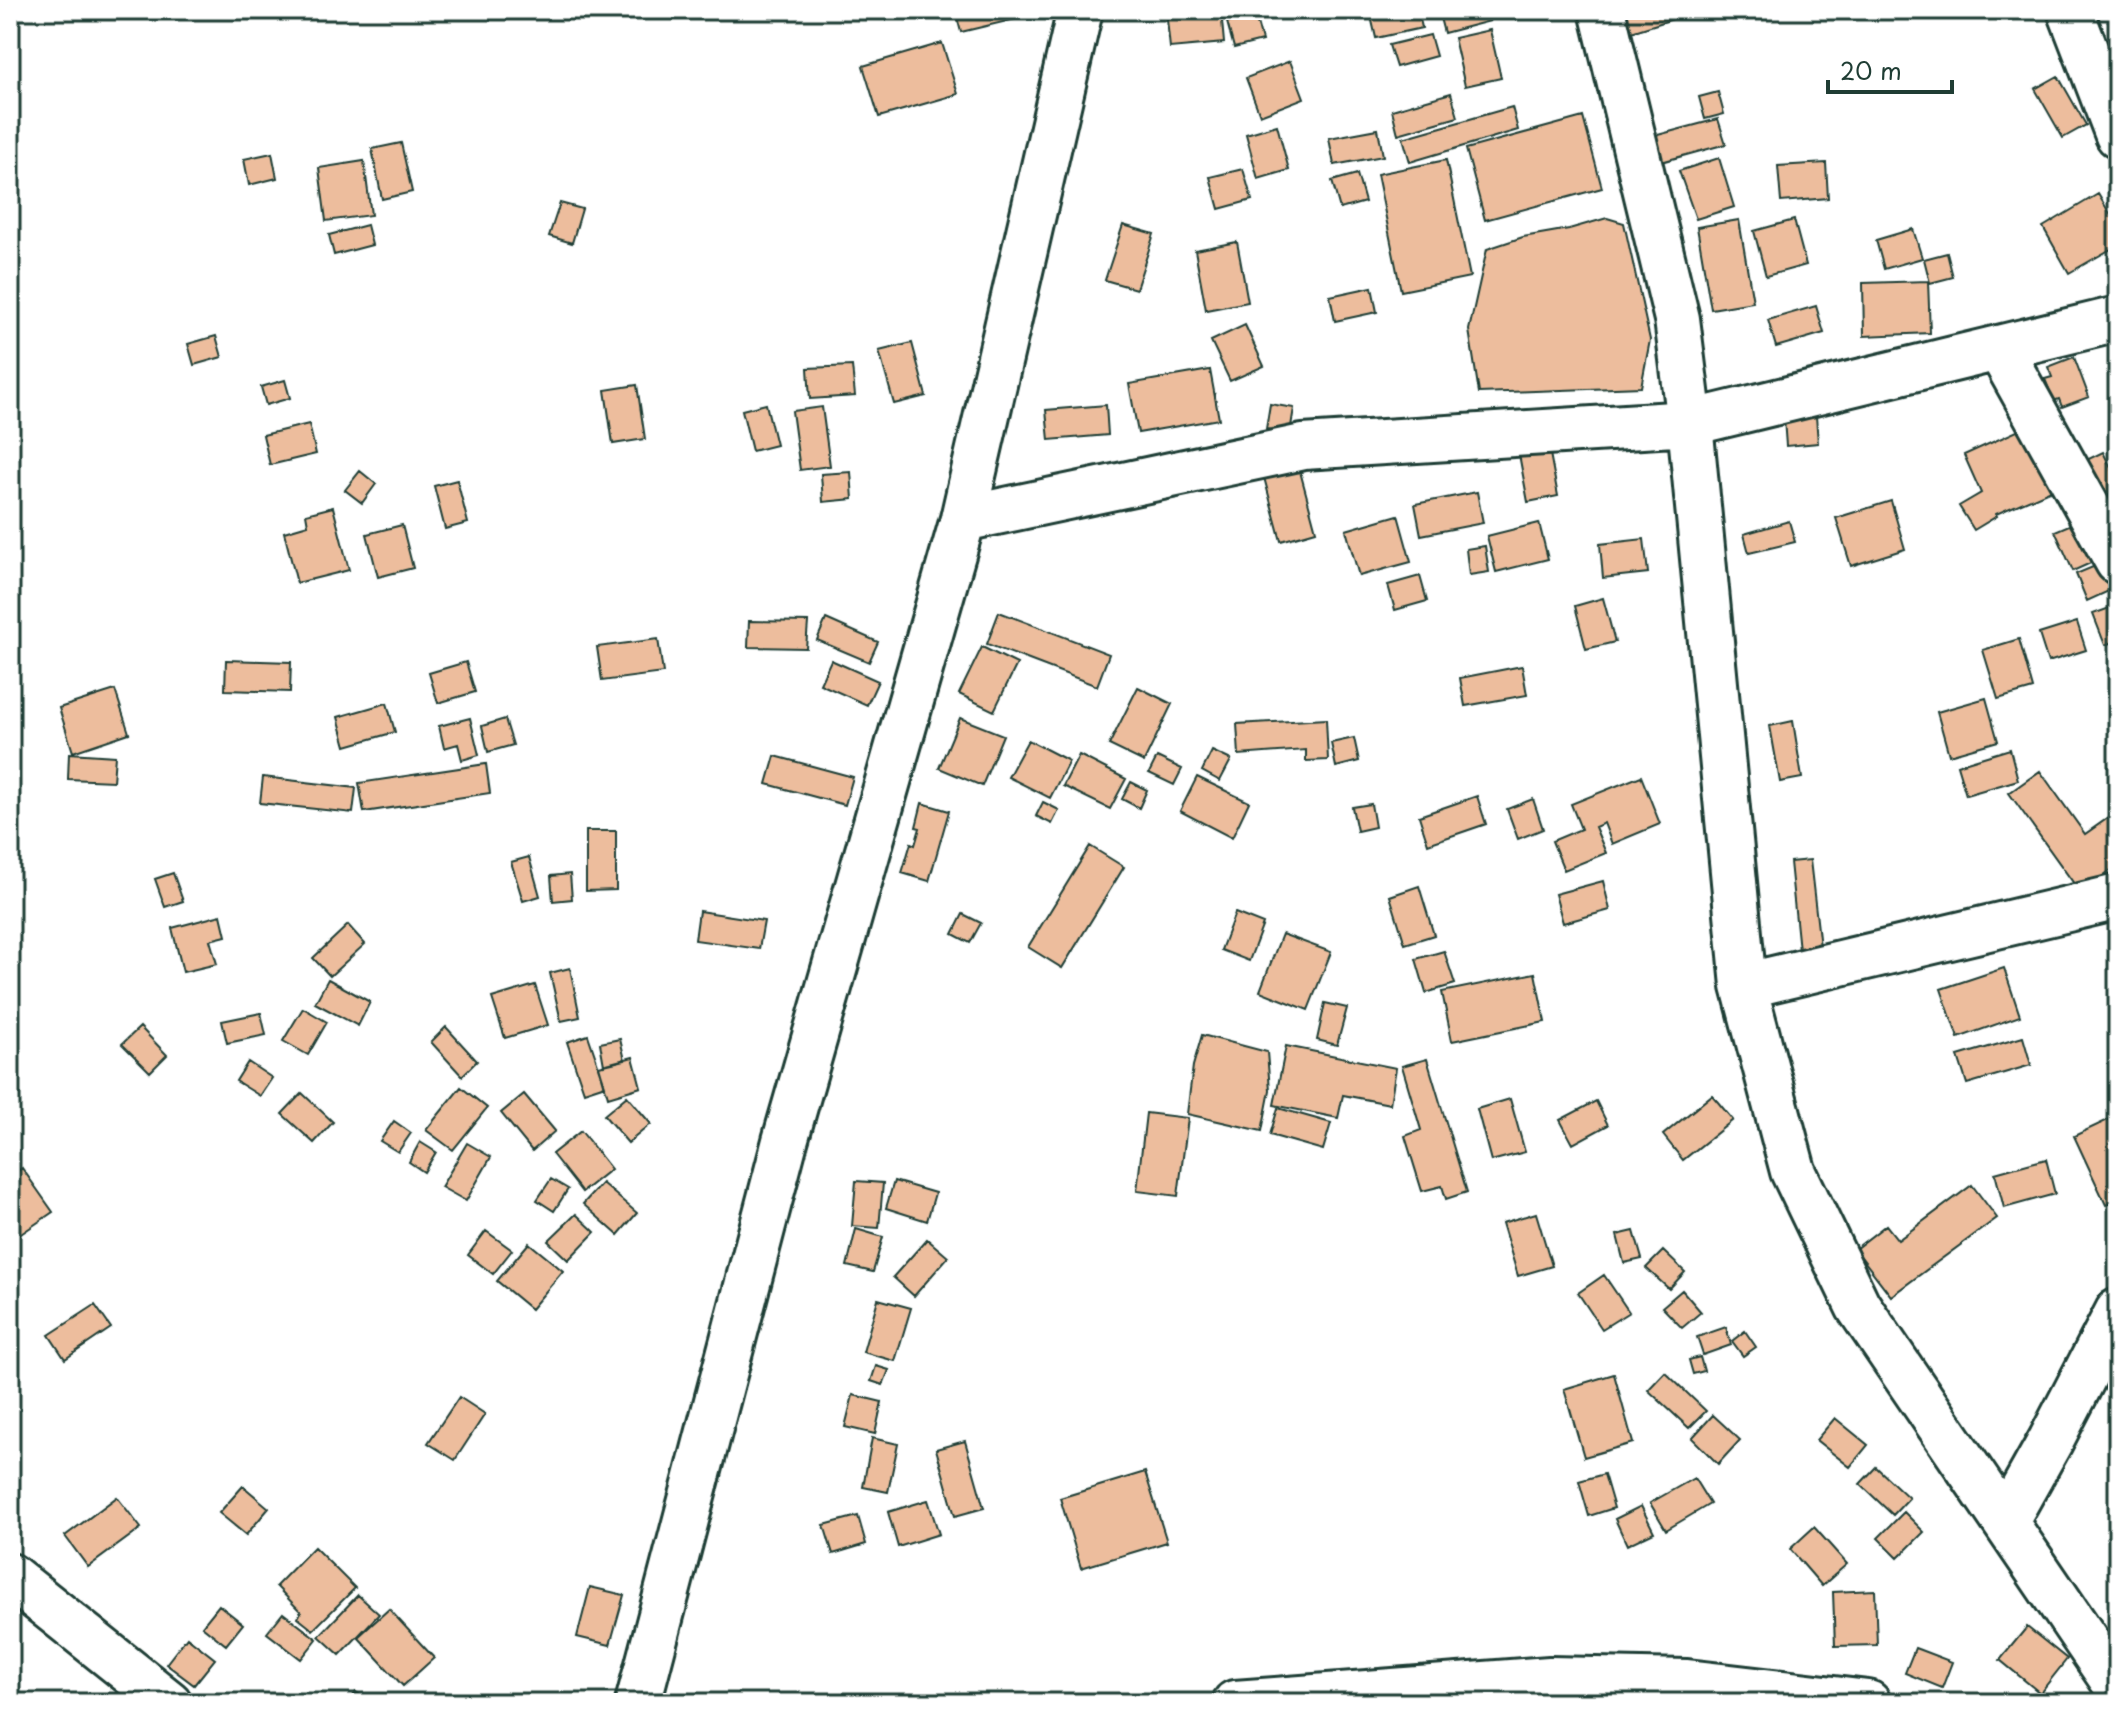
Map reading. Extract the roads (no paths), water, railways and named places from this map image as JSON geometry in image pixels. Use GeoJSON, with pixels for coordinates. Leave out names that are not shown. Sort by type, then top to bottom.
{"type":"FeatureCollection","features":[{"type":"Feature","properties":{"kind":"street"},"geometry":{"type":"LineString","coordinates":[[638,1703],[785,1141],[963,519],[1080,10]]}},
{"type":"Feature","properties":{"kind":"street"},"geometry":{"type":"LineString","coordinates":[[1602,10],[1677,319],[1690,423],[1744,986],[1793,1171],[1858,1306],[2118,1688]]}},
{"type":"Feature","properties":{"kind":"street"},"geometry":{"type":"LineString","coordinates":[[2070,10],[2118,135]]}},
{"type":"Feature","properties":{"kind":"street"},"geometry":{"type":"LineString","coordinates":[[963,519],[1303,447],[1690,423],[2118,319]]}},
{"type":"Feature","properties":{"kind":"street"},"geometry":{"type":"LineString","coordinates":[[1999,348],[2118,562]]}},
{"type":"Feature","properties":{"kind":"street"},"geometry":{"type":"LineString","coordinates":[[1744,986],[2118,897]]}},
{"type":"Feature","properties":{"kind":"street"},"geometry":{"type":"LineString","coordinates":[[2005,1522],[2118,1311]]}},
{"type":"Feature","properties":{"kind":"street"},"geometry":{"type":"LineString","coordinates":[[10,1576],[169,1703]]}},
{"type":"Feature","properties":{"kind":"street"},"geometry":{"type":"LineString","coordinates":[[1235,1703],[1550,1679],[1687,1682],[1868,1703]]}}]}
